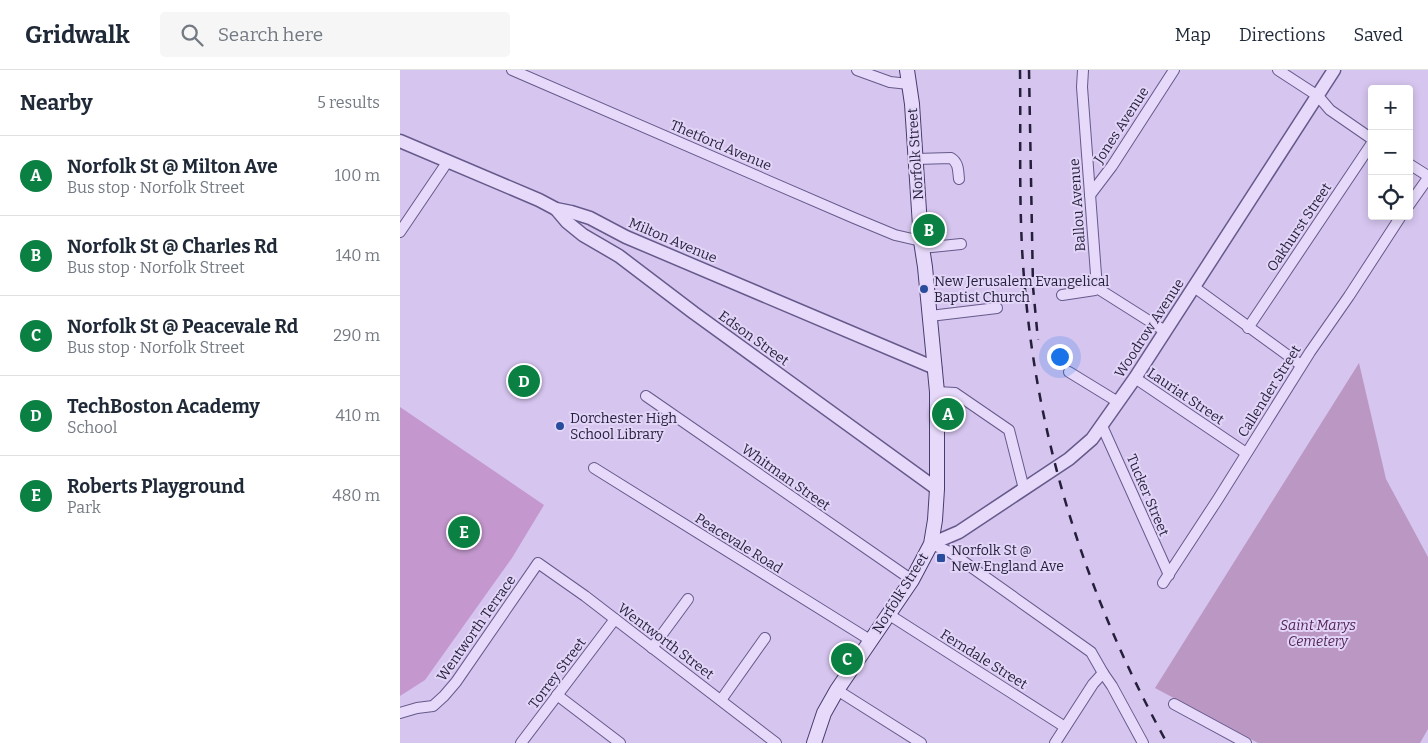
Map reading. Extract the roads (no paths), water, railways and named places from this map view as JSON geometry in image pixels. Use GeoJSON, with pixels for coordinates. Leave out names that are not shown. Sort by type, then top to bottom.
{"type":"FeatureCollection","features":[{"type":"Feature","properties":{"kind":"main road","name":"Norfolk Street"},"geometry":{"type":"LineString","coordinates":[[814,743],[824,713],[837,690],[912,580],[931,544],[936,520],[937,392],[908,77]]}},
{"type":"Feature","properties":{"kind":"street","name":"Thetford Avenue"},"geometry":{"type":"LineString","coordinates":[[512,70],[895,235],[922,244],[960,244]]}},
{"type":"Feature","properties":{"kind":"street"},"geometry":{"type":"LineString","coordinates":[[857,70],[890,82],[908,77]]}},
{"type":"Feature","properties":{"kind":"street","name":"Ballou Avenue"},"geometry":{"type":"LineString","coordinates":[[1083,70],[1082,87],[1097,288]]}},
{"type":"Feature","properties":{"kind":"street","name":"Jones Avenue"},"geometry":{"type":"LineString","coordinates":[[1090,195],[1112,166],[1174,70]]}},
{"type":"Feature","properties":{"kind":"street"},"geometry":{"type":"LineString","coordinates":[[1278,70],[1318,96],[1330,110],[1368,136]]}},
{"type":"Feature","properties":{"kind":"street","name":"Woodrow Avenue"},"geometry":{"type":"LineString","coordinates":[[931,544],[959,532],[1082,449],[1102,426],[1334,70]]}},
{"type":"Feature","properties":{"kind":"street","name":"Milton Avenue"},"geometry":{"type":"LineString","coordinates":[[400,141],[539,200],[556,210],[590,218],[626,237],[935,368]]}},
{"type":"Feature","properties":{"kind":"street","name":"Oakhurst Street"},"geometry":{"type":"LineString","coordinates":[[1248,328],[1368,149]]}},
{"type":"Feature","properties":{"kind":"street"},"geometry":{"type":"LineString","coordinates":[[916,159],[951,158],[958,165],[959,179]]}},
{"type":"Feature","properties":{"kind":"street"},"geometry":{"type":"LineString","coordinates":[[400,232],[448,161]]}},
{"type":"Feature","properties":{"kind":"street"},"geometry":{"type":"LineString","coordinates":[[1413,167],[1428,177],[1413,199]]}},
{"type":"Feature","properties":{"kind":"street","name":"Edson Street"},"geometry":{"type":"LineString","coordinates":[[556,210],[583,235],[619,256],[937,490]]}},
{"type":"Feature","properties":{"kind":"street"},"geometry":{"type":"LineString","coordinates":[[583,235],[581,224],[590,218]]}},
{"type":"Feature","properties":{"kind":"street","name":"Callender Street"},"geometry":{"type":"LineString","coordinates":[[1166,579],[1301,365],[1398,220]]}},
{"type":"Feature","properties":{"kind":"street"},"geometry":{"type":"LineString","coordinates":[[601,247],[611,242],[613,237],[611,228]]}},
{"type":"Feature","properties":{"kind":"street"},"geometry":{"type":"LineString","coordinates":[[1194,287],[1301,365]]}},
{"type":"Feature","properties":{"kind":"street"},"geometry":{"type":"LineString","coordinates":[[1062,295],[1095,290],[1097,288],[1165,331]]}},
{"type":"Feature","properties":{"kind":"street"},"geometry":{"type":"LineString","coordinates":[[930,316],[997,308]]}},
{"type":"Feature","properties":{"kind":"street"},"geometry":{"type":"LineString","coordinates":[[1069,372],[1118,402]]}},
{"type":"Feature","properties":{"kind":"street","name":"Lauriat Street"},"geometry":{"type":"LineString","coordinates":[[1134,378],[1246,453]]}},
{"type":"Feature","properties":{"kind":"street"},"geometry":{"type":"LineString","coordinates":[[937,392],[955,393],[1009,430],[1024,489]]}},
{"type":"Feature","properties":{"kind":"street","name":"Whitman Street"},"geometry":{"type":"LineString","coordinates":[[646,396],[912,580]]}},
{"type":"Feature","properties":{"kind":"street","name":"Tucker Street"},"geometry":{"type":"LineString","coordinates":[[1102,426],[1166,579]]}},
{"type":"Feature","properties":{"kind":"street","name":"Peacevale Road"},"geometry":{"type":"LineString","coordinates":[[594,468],[870,640]]}},
{"type":"Feature","properties":{"kind":"street"},"geometry":{"type":"LineString","coordinates":[[931,544],[950,552],[1091,652],[1143,743]]}},
{"type":"Feature","properties":{"kind":"street","name":"Wentworth Street"},"geometry":{"type":"LineString","coordinates":[[538,563],[615,619],[776,743]]}},
{"type":"Feature","properties":{"kind":"street","name":"Wentworth Terrace"},"geometry":{"type":"LineString","coordinates":[[400,713],[433,706],[444,696],[456,682],[538,563]]}},
{"type":"Feature","properties":{"kind":"street"},"geometry":{"type":"LineString","coordinates":[[652,648],[688,599]]}},
{"type":"Feature","properties":{"kind":"street","name":"Ferndale Street"},"geometry":{"type":"LineString","coordinates":[[888,614],[1065,727]]}},
{"type":"Feature","properties":{"kind":"street","name":"Torrey Street"},"geometry":{"type":"LineString","coordinates":[[521,743],[615,619]]}},
{"type":"Feature","properties":{"kind":"street"},"geometry":{"type":"LineString","coordinates":[[721,700],[765,638]]}},
{"type":"Feature","properties":{"kind":"street"},"geometry":{"type":"LineString","coordinates":[[1055,743],[1102,673]]}},
{"type":"Feature","properties":{"kind":"street"},"geometry":{"type":"LineString","coordinates":[[837,690],[920,743]]}},
{"type":"Feature","properties":{"kind":"street"},"geometry":{"type":"LineString","coordinates":[[557,694],[620,743]]}},
{"type":"Feature","properties":{"kind":"street"},"geometry":{"type":"LineString","coordinates":[[1174,704],[1246,743]]}},
{"type":"Feature","properties":{"kind":"railway"},"geometry":{"type":"LineString","coordinates":[[1020,70],[1023,262],[1032,349],[1042,408],[1072,523],[1091,580],[1139,690],[1167,743]]}},
{"type":"Feature","properties":{"kind":"railway"},"geometry":{"type":"LineString","coordinates":[[1029,70],[1033,287],[1038,340]]}},
{"type":"Feature","properties":{"kind":"place","name":"Norfolk St @ Charles Rd"},"geometry":{"type":"Point","coordinates":[929,230]}},
{"type":"Feature","properties":{"kind":"place","name":"New Jerusalem Evangelical Baptist Church"},"geometry":{"type":"Point","coordinates":[924,289]}},
{"type":"Feature","properties":{"kind":"place","name":"TechBoston Academy"},"geometry":{"type":"Point","coordinates":[524,381]}},
{"type":"Feature","properties":{"kind":"place","name":"Norfolk St @ Milton Ave"},"geometry":{"type":"Point","coordinates":[948,414]}},
{"type":"Feature","properties":{"kind":"place","name":"Dorchester High School Library"},"geometry":{"type":"Point","coordinates":[560,426]}},
{"type":"Feature","properties":{"kind":"place","name":"Roberts Playground"},"geometry":{"type":"Point","coordinates":[464,532]}},
{"type":"Feature","properties":{"kind":"place","name":"Norfolk St @ New England Ave"},"geometry":{"type":"Point","coordinates":[941,558]}},
{"type":"Feature","properties":{"kind":"place","name":"Norfolk St @ Peacevale Rd"},"geometry":{"type":"Point","coordinates":[847,659]}},
{"type":"Feature","properties":{"kind":"park label","name":"Saint Marys Cemetery"},"geometry":{"type":"Point","coordinates":[1318,634]}}]}
